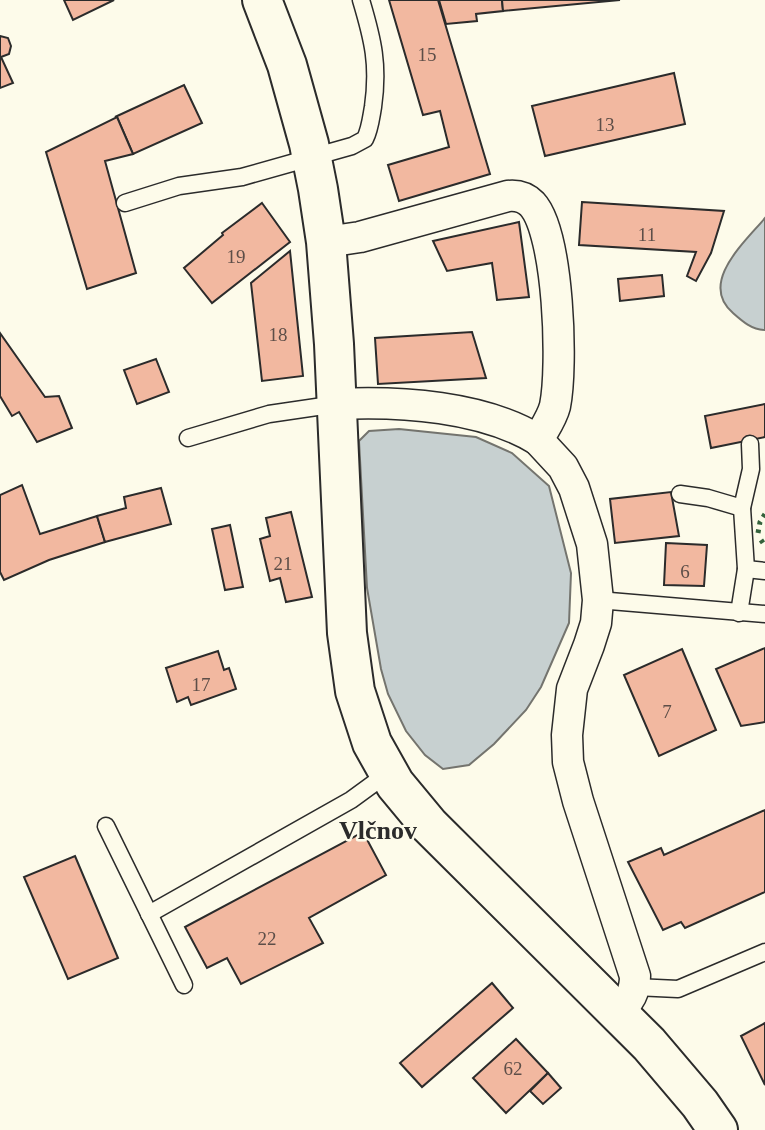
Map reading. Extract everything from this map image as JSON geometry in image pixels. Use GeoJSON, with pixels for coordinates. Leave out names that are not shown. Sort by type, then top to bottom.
{"type":"FeatureCollection","features":[{"type":"Feature","properties":{"kind":"street"},"geometry":{"type":"LineString","coordinates":[[262,0],[287,65],[312,156],[326,242],[352,673],[362,718],[372,743],[388,773],[429,825],[627,1000],[678,1077],[718,1130]]}},
{"type":"Feature","properties":{"kind":"street"},"geometry":{"type":"LineString","coordinates":[[326,242],[360,237],[508,196],[523,197],[532,203],[550,243],[558,355],[554,410],[538,440]]}},
{"type":"Feature","properties":{"kind":"street"},"geometry":{"type":"LineString","coordinates":[[337,404],[382,404],[471,414],[504,422],[538,440],[562,467],[574,488],[592,544],[598,600],[596,623],[572,689],[567,735],[568,762],[578,802],[631,962],[627,1000]]}},
{"type":"Feature","properties":{"kind":"lane"},"geometry":{"type":"LineString","coordinates":[[125,203],[179,186],[242,177],[352,146],[365,139],[376,85],[376,62],[374,41],[361,0]]}},
{"type":"Feature","properties":{"kind":"lane"},"geometry":{"type":"LineString","coordinates":[[188,438],[268,414],[337,404]]}},
{"type":"Feature","properties":{"kind":"lane"},"geometry":{"type":"LineString","coordinates":[[740,612],[746,569],[742,508],[751,469],[750,444]]}},
{"type":"Feature","properties":{"kind":"lane"},"geometry":{"type":"LineString","coordinates":[[680,494],[708,498],[742,508]]}},
{"type":"Feature","properties":{"kind":"lane"},"geometry":{"type":"LineString","coordinates":[[746,569],[765,571]]}},
{"type":"Feature","properties":{"kind":"lane"},"geometry":{"type":"LineString","coordinates":[[598,600],[765,614]]}},
{"type":"Feature","properties":{"kind":"lane"},"geometry":{"type":"LineString","coordinates":[[149,914],[351,800],[388,773]]}},
{"type":"Feature","properties":{"kind":"lane"},"geometry":{"type":"LineString","coordinates":[[106,827],[184,985]]}},
{"type":"Feature","properties":{"kind":"lane"},"geometry":{"type":"LineString","coordinates":[[627,1000],[678,989],[765,952]]}},
{"type":"Feature","properties":{"kind":"shaded area"},"geometry":{"type":"Polygon","coordinates":[[[765,218],[765,330],[760,330],[733,313],[724,301],[720,289],[728,263],[765,218]]]}},
{"type":"Feature","properties":{"kind":"shaded area"},"geometry":{"type":"Polygon","coordinates":[[[399,429],[476,437],[512,453],[549,486],[571,573],[569,623],[541,687],[526,710],[494,744],[469,765],[443,769],[425,755],[406,731],[388,694],[381,669],[367,588],[359,441],[369,431],[399,429]]]}},
{"type":"Feature","properties":{"kind":"building"},"geometry":{"type":"Polygon","coordinates":[[[64,0],[114,0],[73,20],[64,0]]]}},
{"type":"Feature","properties":{"kind":"building"},"geometry":{"type":"Polygon","coordinates":[[[389,0],[438,0],[490,174],[399,201],[388,165],[449,147],[440,111],[423,115],[389,0]]]}},
{"type":"Feature","properties":{"kind":"building"},"geometry":{"type":"Polygon","coordinates":[[[439,0],[502,0],[503,11],[476,14],[477,21],[446,24],[439,0]]]}},
{"type":"Feature","properties":{"kind":"building"},"geometry":{"type":"Polygon","coordinates":[[[502,0],[620,0],[503,11],[502,0]]]}},
{"type":"Feature","properties":{"kind":"building"},"geometry":{"type":"Polygon","coordinates":[[[0,36],[8,38],[11,46],[9,54],[1,57],[13,83],[0,88],[0,36]]]}},
{"type":"Feature","properties":{"kind":"building"},"geometry":{"type":"Polygon","coordinates":[[[674,73],[685,124],[545,156],[532,106],[674,73]]]}},
{"type":"Feature","properties":{"kind":"building"},"geometry":{"type":"Polygon","coordinates":[[[184,85],[202,123],[133,154],[115,117],[184,85]]]}},
{"type":"Feature","properties":{"kind":"building"},"geometry":{"type":"Polygon","coordinates":[[[117,117],[133,154],[105,161],[136,273],[87,289],[46,152],[117,117]]]}},
{"type":"Feature","properties":{"kind":"building"},"geometry":{"type":"Polygon","coordinates":[[[582,202],[724,211],[711,253],[696,281],[687,276],[696,252],[579,245],[582,202]]]}},
{"type":"Feature","properties":{"kind":"building"},"geometry":{"type":"Polygon","coordinates":[[[262,203],[290,242],[212,303],[184,268],[223,235],[222,233],[262,203]]]}},
{"type":"Feature","properties":{"kind":"building"},"geometry":{"type":"Polygon","coordinates":[[[519,222],[529,297],[497,300],[492,263],[447,271],[433,241],[519,222]]]}},
{"type":"Feature","properties":{"kind":"building"},"geometry":{"type":"Polygon","coordinates":[[[290,251],[303,376],[262,381],[251,283],[290,251]]]}},
{"type":"Feature","properties":{"kind":"building"},"geometry":{"type":"Polygon","coordinates":[[[662,275],[664,296],[620,301],[618,279],[662,275]]]}},
{"type":"Feature","properties":{"kind":"building"},"geometry":{"type":"Polygon","coordinates":[[[472,332],[486,378],[378,384],[375,338],[472,332]]]}},
{"type":"Feature","properties":{"kind":"building"},"geometry":{"type":"Polygon","coordinates":[[[0,333],[45,397],[59,396],[72,428],[37,442],[19,412],[12,416],[0,396],[0,333]]]}},
{"type":"Feature","properties":{"kind":"building"},"geometry":{"type":"Polygon","coordinates":[[[156,359],[169,392],[137,404],[124,370],[156,359]]]}},
{"type":"Feature","properties":{"kind":"building"},"geometry":{"type":"Polygon","coordinates":[[[765,404],[765,437],[711,448],[705,416],[765,404]]]}},
{"type":"Feature","properties":{"kind":"building"},"geometry":{"type":"Polygon","coordinates":[[[22,485],[40,534],[97,516],[105,542],[49,560],[4,580],[0,572],[0,495],[22,485]]]}},
{"type":"Feature","properties":{"kind":"building"},"geometry":{"type":"Polygon","coordinates":[[[161,488],[171,524],[105,542],[97,516],[126,508],[124,497],[161,488]]]}},
{"type":"Feature","properties":{"kind":"building"},"geometry":{"type":"Polygon","coordinates":[[[671,492],[679,536],[615,543],[610,499],[671,492]]]}},
{"type":"Feature","properties":{"kind":"building"},"geometry":{"type":"Polygon","coordinates":[[[291,512],[312,597],[286,602],[280,578],[270,581],[260,539],[270,536],[266,518],[291,512]]]}},
{"type":"Feature","properties":{"kind":"building"},"geometry":{"type":"Polygon","coordinates":[[[230,525],[243,587],[225,590],[212,529],[230,525]]]}},
{"type":"Feature","properties":{"kind":"building"},"geometry":{"type":"Polygon","coordinates":[[[666,543],[707,545],[704,586],[664,585],[666,543]]]}},
{"type":"Feature","properties":{"kind":"building"},"geometry":{"type":"Polygon","coordinates":[[[765,648],[765,722],[741,726],[716,669],[765,648]]]}},
{"type":"Feature","properties":{"kind":"building"},"geometry":{"type":"Polygon","coordinates":[[[682,649],[716,730],[659,756],[624,675],[682,649]]]}},
{"type":"Feature","properties":{"kind":"building"},"geometry":{"type":"Polygon","coordinates":[[[218,651],[224,670],[229,668],[236,689],[191,705],[188,697],[177,702],[166,668],[218,651]]]}},
{"type":"Feature","properties":{"kind":"building"},"geometry":{"type":"Polygon","coordinates":[[[765,810],[765,892],[685,928],[681,922],[663,930],[628,862],[661,848],[664,855],[765,810]]]}},
{"type":"Feature","properties":{"kind":"building"},"geometry":{"type":"Polygon","coordinates":[[[363,832],[386,875],[309,918],[323,943],[241,984],[227,958],[207,968],[185,927],[363,832]]]}},
{"type":"Feature","properties":{"kind":"building"},"geometry":{"type":"Polygon","coordinates":[[[75,856],[118,958],[68,979],[24,877],[75,856]]]}},
{"type":"Feature","properties":{"kind":"building"},"geometry":{"type":"Polygon","coordinates":[[[492,983],[513,1008],[422,1087],[400,1063],[492,983]]]}},
{"type":"Feature","properties":{"kind":"building"},"geometry":{"type":"Polygon","coordinates":[[[765,1023],[765,1085],[741,1036],[765,1023]]]}},
{"type":"Feature","properties":{"kind":"building"},"geometry":{"type":"Polygon","coordinates":[[[516,1039],[548,1073],[506,1113],[473,1078],[516,1039]]]}},
{"type":"Feature","properties":{"kind":"building"},"geometry":{"type":"Polygon","coordinates":[[[548,1073],[561,1088],[543,1104],[530,1091],[548,1073]]]}},
{"type":"Feature","properties":{"kind":"hedge"},"geometry":{"type":"LineString","coordinates":[[758,533],[765,514]]}},
{"type":"Feature","properties":{"kind":"hedge"},"geometry":{"type":"LineString","coordinates":[[761,540],[765,546]]}},
{"type":"Feature","properties":{"kind":"district","name":"Vlčnov"},"geometry":{"type":"Point","coordinates":[378,830]}}]}
